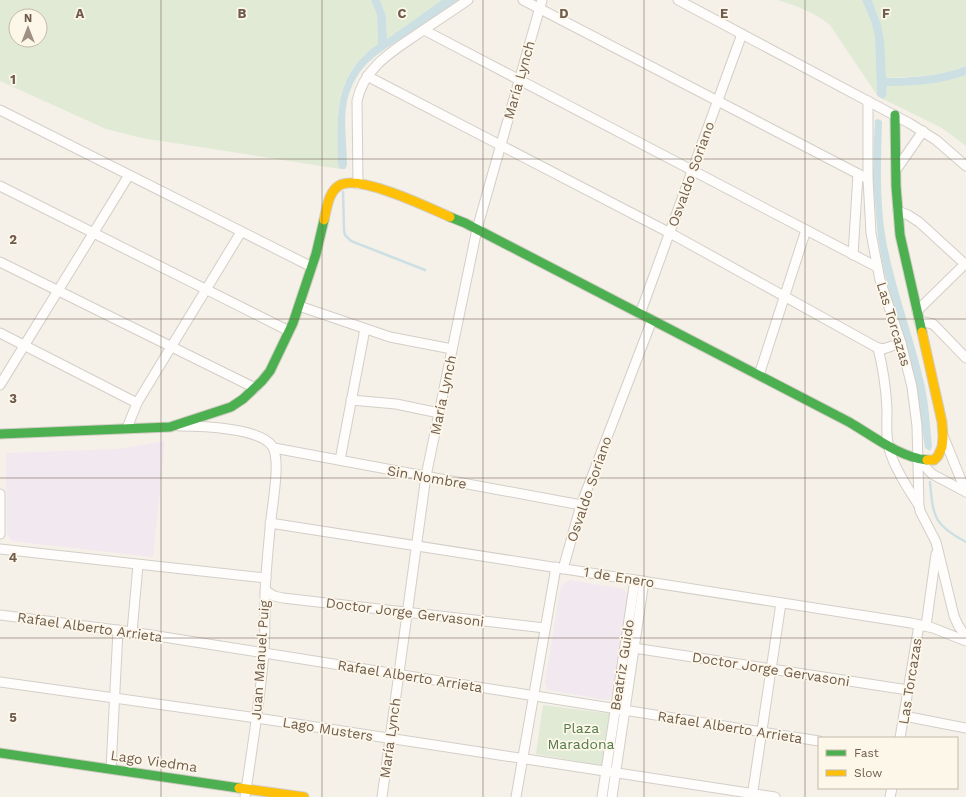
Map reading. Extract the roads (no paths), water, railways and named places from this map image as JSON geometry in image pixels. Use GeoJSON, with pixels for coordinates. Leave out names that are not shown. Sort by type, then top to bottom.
{"type":"FeatureCollection","features":[{"type":"Feature","properties":{"kind":"street"},"geometry":{"type":"LineString","coordinates":[[358,184],[357,101],[367,76],[381,60],[468,0]]}},
{"type":"Feature","properties":{"kind":"street"},"geometry":{"type":"LineString","coordinates":[[523,0],[540,4],[718,102],[868,179]]}},
{"type":"Feature","properties":{"kind":"street"},"geometry":{"type":"LineString","coordinates":[[678,0],[923,131],[949,150],[966,166]]}},
{"type":"Feature","properties":{"kind":"street","name":"María Lynch"},"geometry":{"type":"LineString","coordinates":[[382,797],[426,476],[477,229],[540,4]]}},
{"type":"Feature","properties":{"kind":"street"},"geometry":{"type":"LineString","coordinates":[[424,30],[877,267]]}},
{"type":"Feature","properties":{"kind":"street","name":"Osvaldo Soriano"},"geometry":{"type":"LineString","coordinates":[[640,314],[742,34]]}},
{"type":"Feature","properties":{"kind":"street"},"geometry":{"type":"LineString","coordinates":[[367,76],[670,233],[878,348],[883,349],[901,342]]}},
{"type":"Feature","properties":{"kind":"street","name":"Las Torcazas"},"geometry":{"type":"LineString","coordinates":[[868,101],[868,179],[871,233],[877,267],[907,365],[915,407],[920,511],[936,542],[954,616],[966,637]]}},
{"type":"Feature","properties":{"kind":"street"},"geometry":{"type":"LineString","coordinates":[[0,110],[312,267]]}},
{"type":"Feature","properties":{"kind":"street"},"geometry":{"type":"LineString","coordinates":[[0,434],[170,427],[215,413],[237,403],[255,388],[270,371],[289,331],[312,267],[331,193],[341,184],[358,184],[393,193],[477,229],[849,422],[888,444],[918,459],[927,461],[934,460],[937,458],[942,448],[943,435],[940,414],[904,254],[898,211],[895,115]]}},
{"type":"Feature","properties":{"kind":"street"},"geometry":{"type":"LineString","coordinates":[[896,170],[923,131]]}},
{"type":"Feature","properties":{"kind":"street"},"geometry":{"type":"LineString","coordinates":[[853,255],[858,174]]}},
{"type":"Feature","properties":{"kind":"street"},"geometry":{"type":"LineString","coordinates":[[0,385],[129,175]]}},
{"type":"Feature","properties":{"kind":"street"},"geometry":{"type":"LineString","coordinates":[[0,186],[289,331]]}},
{"type":"Feature","properties":{"kind":"street"},"geometry":{"type":"LineString","coordinates":[[898,211],[914,218],[966,264],[918,316]]}},
{"type":"Feature","properties":{"kind":"street"},"geometry":{"type":"LineString","coordinates":[[759,375],[806,230]]}},
{"type":"Feature","properties":{"kind":"street"},"geometry":{"type":"LineString","coordinates":[[127,428],[137,403],[241,232]]}},
{"type":"Feature","properties":{"kind":"street"},"geometry":{"type":"LineString","coordinates":[[0,262],[255,388]]}},
{"type":"Feature","properties":{"kind":"street"},"geometry":{"type":"LineString","coordinates":[[299,306],[390,337],[452,349]]}},
{"type":"Feature","properties":{"kind":"street"},"geometry":{"type":"LineString","coordinates":[[918,316],[933,324],[966,358]]}},
{"type":"Feature","properties":{"kind":"street","name":"Osvaldo Soriano"},"geometry":{"type":"LineString","coordinates":[[516,797],[545,628],[560,568],[581,505],[652,320]]}},
{"type":"Feature","properties":{"kind":"street"},"geometry":{"type":"LineString","coordinates":[[340,460],[365,329]]}},
{"type":"Feature","properties":{"kind":"street"},"geometry":{"type":"LineString","coordinates":[[0,333],[137,403]]}},
{"type":"Feature","properties":{"kind":"street"},"geometry":{"type":"LineString","coordinates":[[878,348],[883,368],[887,408],[888,444],[890,453],[908,490],[919,505]]}},
{"type":"Feature","properties":{"kind":"street"},"geometry":{"type":"LineString","coordinates":[[351,400],[396,404],[439,413]]}},
{"type":"Feature","properties":{"kind":"street","name":"Sin Nombre"},"geometry":{"type":"LineString","coordinates":[[170,427],[211,428],[252,434],[265,439],[274,448],[581,505]]}},
{"type":"Feature","properties":{"kind":"street"},"geometry":{"type":"LineString","coordinates":[[943,435],[966,492]]}},
{"type":"Feature","properties":{"kind":"street"},"geometry":{"type":"LineString","coordinates":[[270,523],[277,464],[274,448]]}},
{"type":"Feature","properties":{"kind":"street"},"geometry":{"type":"LineString","coordinates":[[918,459],[932,474],[966,492]]}},
{"type":"Feature","properties":{"kind":"street"},"geometry":{"type":"LineString","coordinates":[[0,494],[0,534]]}},
{"type":"Feature","properties":{"kind":"street","name":"1 de Enero"},"geometry":{"type":"LineString","coordinates":[[270,523],[922,626],[966,641]]}},
{"type":"Feature","properties":{"kind":"street","name":"Juan Manuel Puig"},"geometry":{"type":"LineString","coordinates":[[246,793],[257,718],[264,652],[266,578],[270,523]]}},
{"type":"Feature","properties":{"kind":"street","name":"Las Torcazas"},"geometry":{"type":"LineString","coordinates":[[900,737],[908,690],[935,565],[936,542]]}},
{"type":"Feature","properties":{"kind":"street"},"geometry":{"type":"LineString","coordinates":[[0,549],[266,578]]}},
{"type":"Feature","properties":{"kind":"street"},"geometry":{"type":"LineString","coordinates":[[132,632],[138,565]]}},
{"type":"Feature","properties":{"kind":"street","name":"Beatriz Guido"},"geometry":{"type":"LineString","coordinates":[[612,797],[634,648],[640,581]]}},
{"type":"Feature","properties":{"kind":"street","name":"Beatriz Guido"},"geometry":{"type":"LineString","coordinates":[[602,797],[616,709],[640,581]]}},
{"type":"Feature","properties":{"kind":"street","name":"Doctor Jorge Gervasoni"},"geometry":{"type":"LineString","coordinates":[[266,591],[283,598],[545,628]]}},
{"type":"Feature","properties":{"kind":"street"},"geometry":{"type":"LineString","coordinates":[[752,795],[781,603]]}},
{"type":"Feature","properties":{"kind":"street","name":"Rafael Alberto Arrieta"},"geometry":{"type":"LineString","coordinates":[[0,615],[118,630],[264,652],[818,741]]}},
{"type":"Feature","properties":{"kind":"street"},"geometry":{"type":"LineString","coordinates":[[111,769],[118,630]]}},
{"type":"Feature","properties":{"kind":"street","name":"Doctor Jorge Gervasoni"},"geometry":{"type":"LineString","coordinates":[[634,648],[908,690]]}},
{"type":"Feature","properties":{"kind":"street","name":"Lago Musters"},"geometry":{"type":"LineString","coordinates":[[0,682],[257,718],[752,795],[775,797]]}},
{"type":"Feature","properties":{"kind":"street"},"geometry":{"type":"LineString","coordinates":[[904,716],[966,728]]}},
{"type":"Feature","properties":{"kind":"street","name":"Lago Viedma"},"geometry":{"type":"LineString","coordinates":[[0,753],[111,769],[246,793],[304,797]]}},
{"type":"Feature","properties":{"kind":"waterway"},"geometry":{"type":"LineString","coordinates":[[343,192],[344,230],[345,235],[351,241],[425,270]]}},
{"type":"Feature","properties":{"kind":"waterway"},"geometry":{"type":"LineString","coordinates":[[930,482],[932,504],[937,519],[947,530],[966,542]]}},
{"type":"Feature","properties":{"kind":"park label","name":"Plaza Maradona"},"geometry":{"type":"Point","coordinates":[581,736]}}]}
